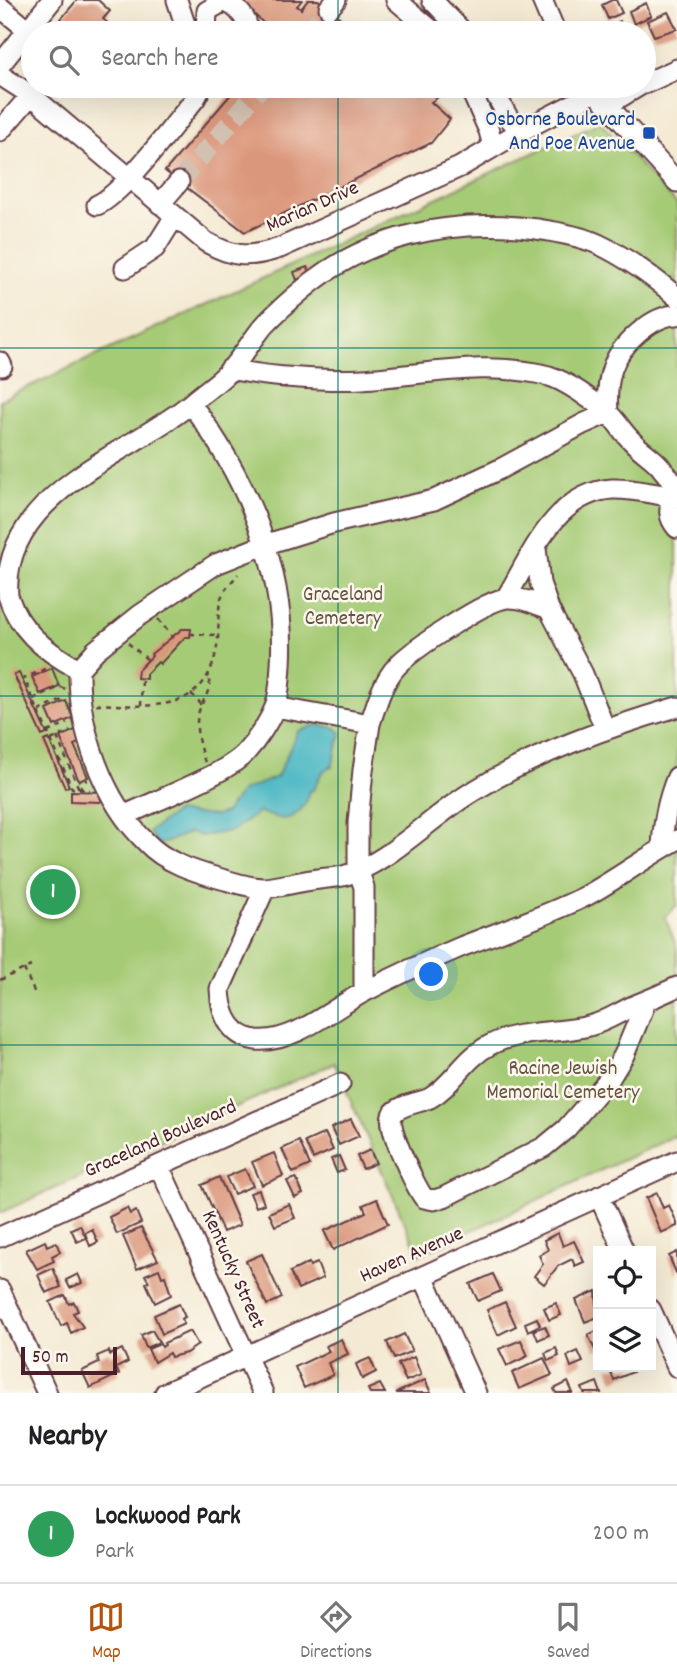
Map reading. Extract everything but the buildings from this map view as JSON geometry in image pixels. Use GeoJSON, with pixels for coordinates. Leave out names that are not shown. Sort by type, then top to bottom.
{"type":"FeatureCollection","features":[{"type":"Feature","properties":{"kind":"street"},"geometry":{"type":"LineString","coordinates":[[35,21],[52,0]]}},
{"type":"Feature","properties":{"kind":"street"},"geometry":{"type":"LineString","coordinates":[[177,0],[184,21]]}},
{"type":"Feature","properties":{"kind":"street"},"geometry":{"type":"LineString","coordinates":[[396,0],[421,21]]}},
{"type":"Feature","properties":{"kind":"street"},"geometry":{"type":"LineString","coordinates":[[542,0],[551,21]]}},
{"type":"Feature","properties":{"kind":"street"},"geometry":{"type":"LineString","coordinates":[[207,21],[207,11],[224,1],[246,21]]}},
{"type":"Feature","properties":{"kind":"street"},"geometry":{"type":"LineString","coordinates":[[433,21],[440,2]]}},
{"type":"Feature","properties":{"kind":"street"},"geometry":{"type":"LineString","coordinates":[[440,2],[455,21]]}},
{"type":"Feature","properties":{"kind":"street"},"geometry":{"type":"LineString","coordinates":[[0,7],[21,24]]}},
{"type":"Feature","properties":{"kind":"street"},"geometry":{"type":"LineString","coordinates":[[0,65],[21,39]]}},
{"type":"Feature","properties":{"kind":"street","name":"Marian Drive"},"geometry":{"type":"LineString","coordinates":[[656,79],[677,69]]}},
{"type":"Feature","properties":{"kind":"street","name":"Marian Drive"},"geometry":{"type":"LineString","coordinates":[[0,75],[21,89]]}},
{"type":"Feature","properties":{"kind":"street"},"geometry":{"type":"LineString","coordinates":[[0,131],[28,98]]}},
{"type":"Feature","properties":{"kind":"street","name":"Marian Drive"},"geometry":{"type":"LineString","coordinates":[[35,98],[206,242],[224,252],[242,256],[260,255],[280,248],[460,167],[520,131],[586,98]]}},
{"type":"Feature","properties":{"kind":"street"},"geometry":{"type":"LineString","coordinates":[[97,205],[107,201],[196,98]]}},
{"type":"Feature","properties":{"kind":"street"},"geometry":{"type":"LineString","coordinates":[[474,98],[489,131],[493,147]]}},
{"type":"Feature","properties":{"kind":"street"},"geometry":{"type":"LineString","coordinates":[[498,98],[520,131]]}},
{"type":"Feature","properties":{"kind":"street"},"geometry":{"type":"LineString","coordinates":[[601,98],[677,182]]}},
{"type":"Feature","properties":{"kind":"street"},"geometry":{"type":"LineString","coordinates":[[160,204],[179,182]]}},
{"type":"Feature","properties":{"kind":"street"},"geometry":{"type":"LineString","coordinates":[[125,268],[155,248],[175,216]]}},
{"type":"Feature","properties":{"kind":"street"},"geometry":{"type":"LineString","coordinates":[[79,669],[58,658],[25,630],[12,609],[5,584],[9,543],[33,507],[49,492],[191,404],[223,377],[264,326],[300,291],[329,269],[371,247],[440,227],[525,227],[597,243],[639,265],[677,297]]}},
{"type":"Feature","properties":{"kind":"street"},"geometry":{"type":"LineString","coordinates":[[608,413],[607,389],[612,367],[626,346],[645,327],[671,315],[677,315]]}},
{"type":"Feature","properties":{"kind":"street"},"geometry":{"type":"LineString","coordinates":[[230,369],[275,376],[358,379],[454,370],[498,369],[550,377],[572,388],[608,413],[630,440],[658,463],[673,484],[675,497],[669,511],[677,528]]}},
{"type":"Feature","properties":{"kind":"street"},"geometry":{"type":"LineString","coordinates":[[124,816],[210,775],[245,753],[275,706],[282,646],[274,576],[256,548],[240,480],[191,404]]}},
{"type":"Feature","properties":{"kind":"street"},"geometry":{"type":"LineString","coordinates":[[608,413],[500,470],[434,500],[334,523],[216,564],[117,633],[96,650],[79,669],[83,715],[99,771],[124,816],[147,844],[163,856],[195,871],[265,888],[344,876],[358,870],[388,853],[488,782],[570,741],[677,707]]}},
{"type":"Feature","properties":{"kind":"street"},"geometry":{"type":"LineString","coordinates":[[506,598],[555,518],[575,500],[610,489],[645,491],[675,497]]}},
{"type":"Feature","properties":{"kind":"street"},"geometry":{"type":"LineString","coordinates":[[536,548],[540,583],[549,609],[583,674],[605,729]]}},
{"type":"Feature","properties":{"kind":"street"},"geometry":{"type":"LineString","coordinates":[[364,992],[364,887],[358,870],[358,823],[370,724],[379,697],[396,667],[425,642],[460,621],[506,598],[526,600],[549,609]]}},
{"type":"Feature","properties":{"kind":"street"},"geometry":{"type":"LineString","coordinates":[[275,706],[370,724]]}},
{"type":"Feature","properties":{"kind":"street"},"geometry":{"type":"LineString","coordinates":[[265,888],[220,989],[221,1007],[229,1025],[240,1035],[255,1040],[274,1040],[309,1025],[364,992],[463,946],[534,920],[586,896],[669,844],[663,825],[670,793],[677,777]]}},
{"type":"Feature","properties":{"kind":"street"},"geometry":{"type":"LineString","coordinates":[[646,1002],[624,1055],[610,1078],[566,1129],[527,1156],[444,1197],[434,1200],[424,1198],[396,1139],[391,1122],[392,1114],[443,1090],[456,1072],[489,1045],[522,1035],[587,1027],[677,987]]}},
{"type":"Feature","properties":{"kind":"street","name":"Graceland Boulevard"},"geometry":{"type":"LineString","coordinates":[[0,1237],[340,1084]]}},
{"type":"Feature","properties":{"kind":"street","name":"Haven Avenue"},"geometry":{"type":"LineString","coordinates":[[165,1393],[677,1161]]}},
{"type":"Feature","properties":{"kind":"street","name":"Kentucky Street"},"geometry":{"type":"LineString","coordinates":[[159,1166],[263,1393]]}},
{"type":"Feature","properties":{"kind":"street"},"geometry":{"type":"LineString","coordinates":[[599,1196],[622,1246]]}},
{"type":"Feature","properties":{"kind":"street"},"geometry":{"type":"LineString","coordinates":[[422,1276],[476,1393]]}},
{"type":"Feature","properties":{"kind":"street"},"geometry":{"type":"LineString","coordinates":[[0,1290],[47,1393]]}},
{"type":"Feature","properties":{"kind":"street"},"geometry":{"type":"LineString","coordinates":[[656,1321],[677,1367]]}},
{"type":"Feature","properties":{"kind":"path"},"geometry":{"type":"LineString","coordinates":[[48,732],[83,715],[160,705],[197,691],[208,678],[215,660],[221,597],[242,568],[253,560],[256,548]]}},
{"type":"Feature","properties":{"kind":"path"},"geometry":{"type":"LineString","coordinates":[[149,609],[173,638]]}},
{"type":"Feature","properties":{"kind":"path"},"geometry":{"type":"LineString","coordinates":[[117,633],[148,660]]}},
{"type":"Feature","properties":{"kind":"path"},"geometry":{"type":"LineString","coordinates":[[191,634],[218,635]]}},
{"type":"Feature","properties":{"kind":"path"},"geometry":{"type":"LineString","coordinates":[[58,658],[49,667],[24,678],[72,788],[98,790]]}},
{"type":"Feature","properties":{"kind":"path"},"geometry":{"type":"LineString","coordinates":[[141,706],[142,678]]}},
{"type":"Feature","properties":{"kind":"path"},"geometry":{"type":"LineString","coordinates":[[208,678],[210,689],[198,715],[197,729],[201,753],[210,775]]}},
{"type":"Feature","properties":{"kind":"path"},"geometry":{"type":"LineString","coordinates":[[33,699],[60,687],[71,691],[64,700],[39,711]]}},
{"type":"Feature","properties":{"kind":"path"},"geometry":{"type":"LineString","coordinates":[[191,694],[198,699],[201,708]]}},
{"type":"Feature","properties":{"kind":"path"},"geometry":{"type":"LineString","coordinates":[[51,740],[76,728],[83,715]]}},
{"type":"Feature","properties":{"kind":"path"},"geometry":{"type":"LineString","coordinates":[[57,737],[79,789]]}},
{"type":"Feature","properties":{"kind":"path"},"geometry":{"type":"LineString","coordinates":[[0,980],[31,966]]}},
{"type":"Feature","properties":{"kind":"path"},"geometry":{"type":"LineString","coordinates":[[24,969],[36,996]]}},
{"type":"Feature","properties":{"kind":"green space","name":"Graceland Cemetery"},"geometry":{"type":"Polygon","coordinates":[[[600,122],[677,204],[677,905],[665,917],[677,948],[677,1135],[419,1255],[334,1063],[0,1213],[0,400],[600,122]]]}},
{"type":"Feature","properties":{"kind":"water"},"geometry":{"type":"Polygon","coordinates":[[[317,725],[336,728],[341,733],[332,767],[322,773],[313,790],[308,792],[302,808],[292,817],[282,819],[259,812],[231,831],[201,836],[190,832],[159,845],[149,832],[176,812],[215,816],[225,813],[242,791],[277,777],[298,731],[317,725]]]}},
{"type":"Feature","properties":{"kind":"tunnel"},"geometry":{"type":"LineString","coordinates":[[318,21],[329,8]]}},
{"type":"Feature","properties":{"kind":"tunnel"},"geometry":{"type":"LineString","coordinates":[[179,182],[252,98]]}},
{"type":"Feature","properties":{"kind":"place","name":"Osborne Boulevard And Poe Avenue"},"geometry":{"type":"Point","coordinates":[649,133]}},
{"type":"Feature","properties":{"kind":"place","name":"Lockwood Park"},"geometry":{"type":"Point","coordinates":[53,892]}},
{"type":"Feature","properties":{"kind":"park label","name":"Racine Jewish Memorial Cemetery"},"geometry":{"type":"Point","coordinates":[563,1082]}}]}
